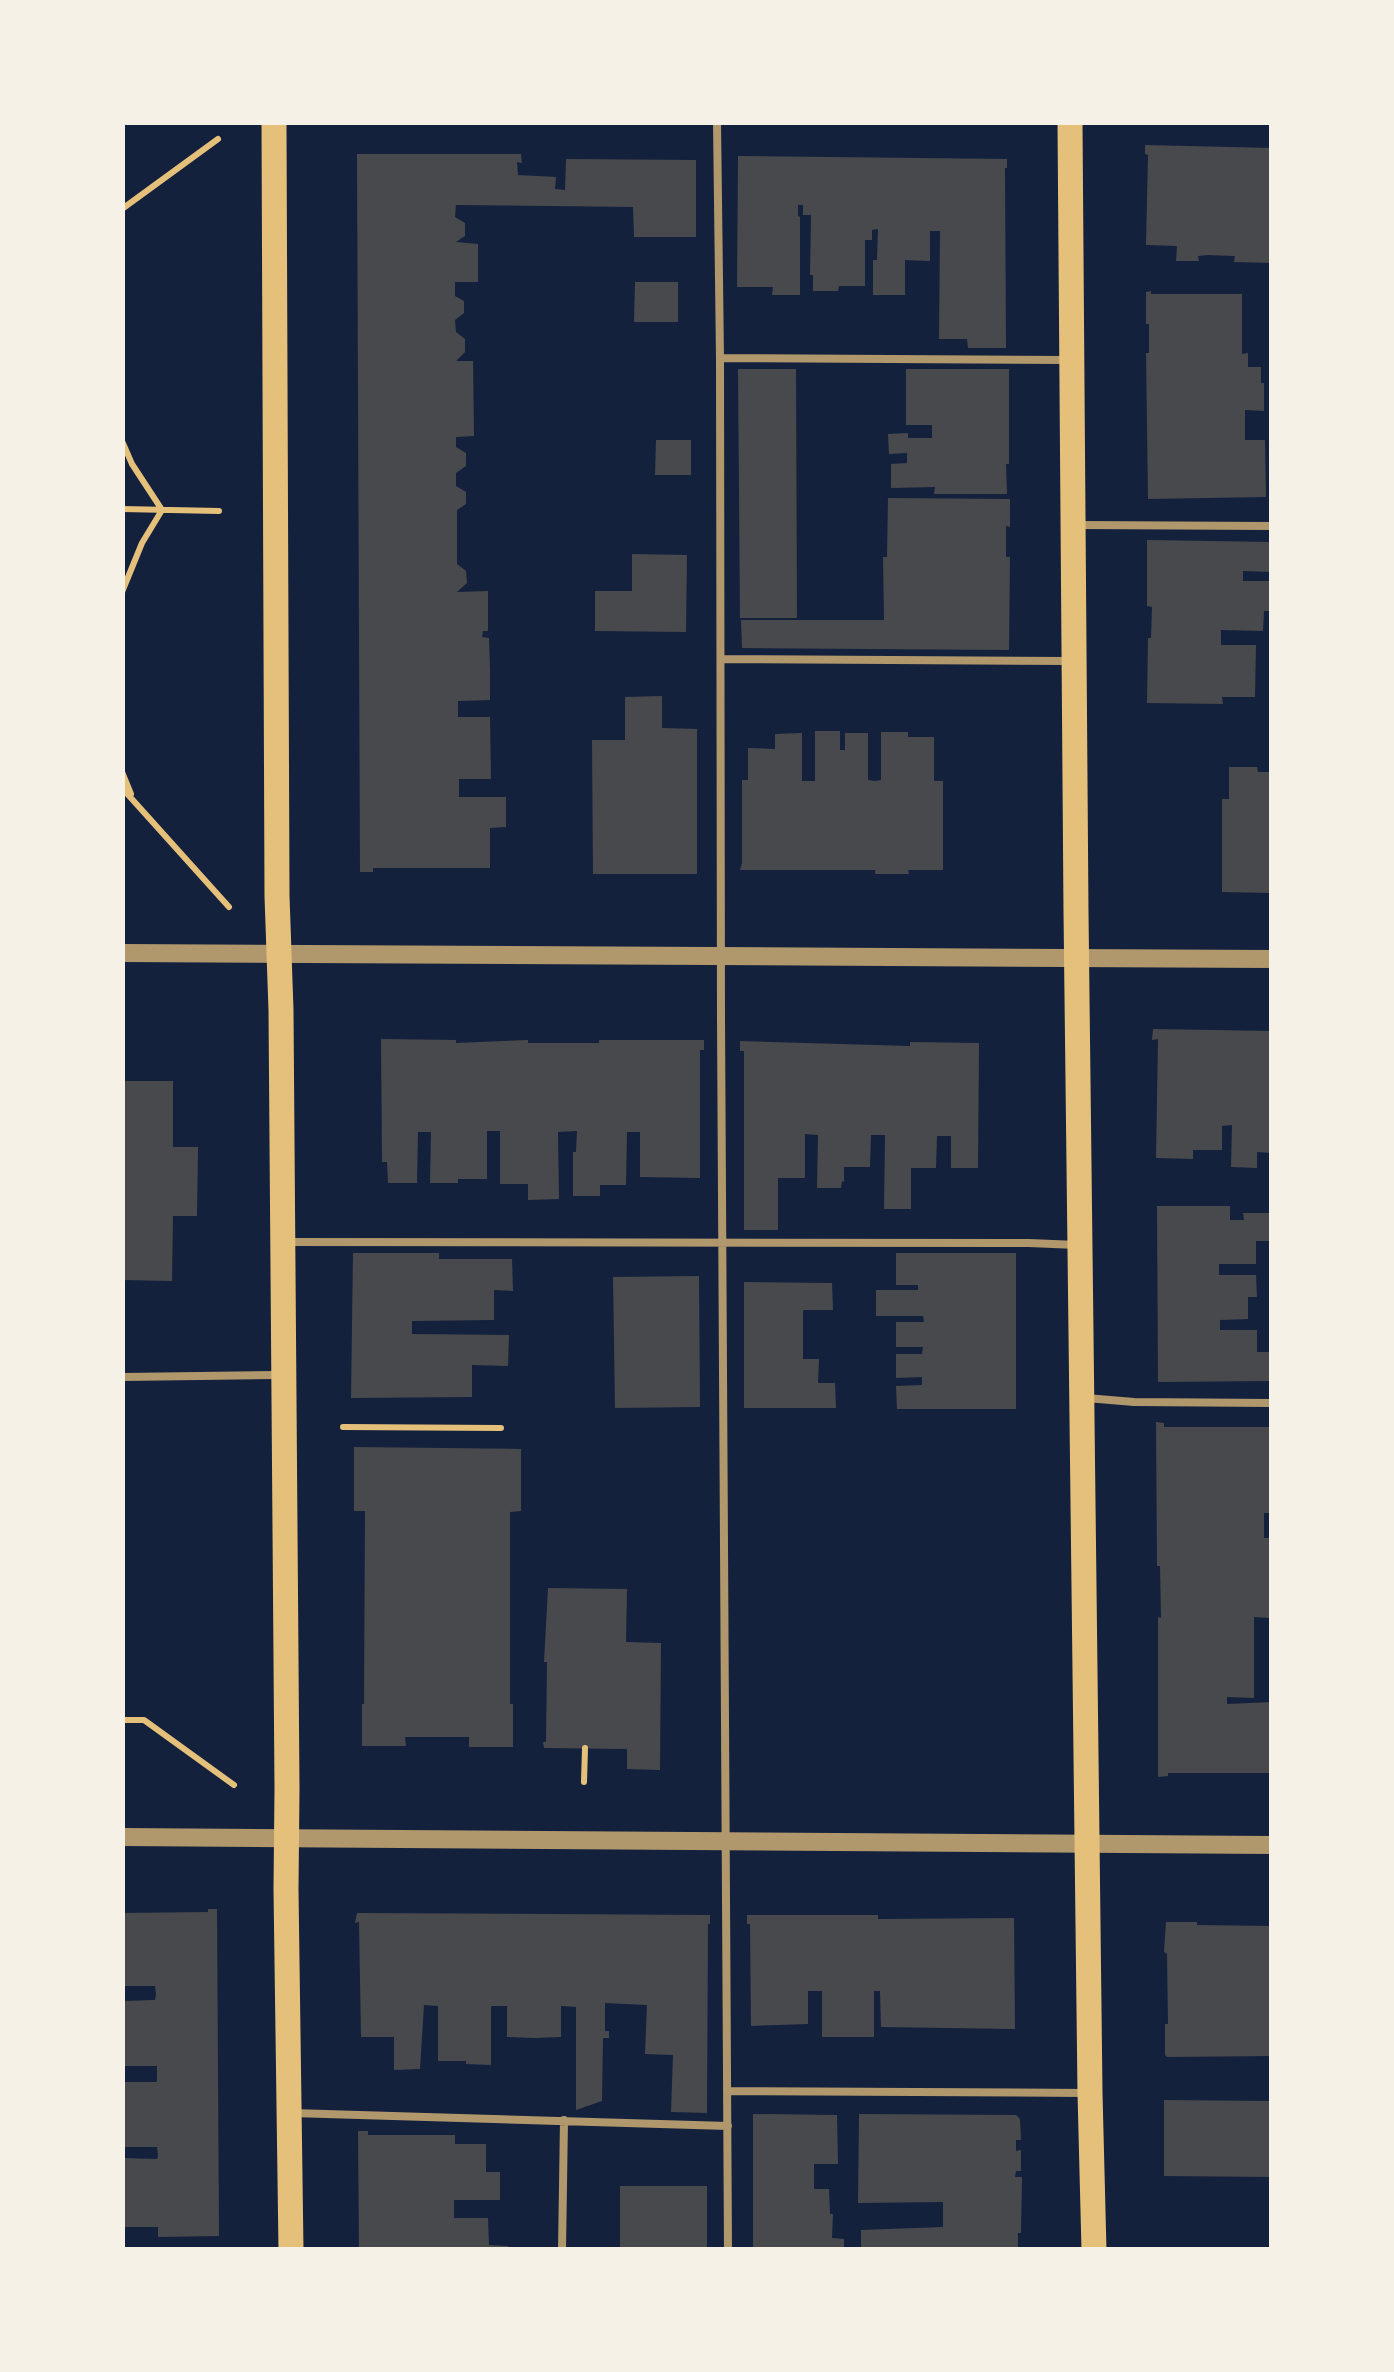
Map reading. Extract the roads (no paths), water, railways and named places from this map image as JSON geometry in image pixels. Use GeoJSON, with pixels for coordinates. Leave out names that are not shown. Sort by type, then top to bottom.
{"type":"FeatureCollection","features":[{"type":"Feature","properties":{"kind":"main road"},"geometry":{"type":"LineString","coordinates":[[274,122],[291,2250]]}},
{"type":"Feature","properties":{"kind":"main road"},"geometry":{"type":"LineString","coordinates":[[1070,122],[1094,2250]]}},
{"type":"Feature","properties":{"kind":"street"},"geometry":{"type":"LineString","coordinates":[[122,953],[1272,959]]}},
{"type":"Feature","properties":{"kind":"street"},"geometry":{"type":"LineString","coordinates":[[122,1838],[1272,1845]]}},
{"type":"Feature","properties":{"kind":"lane"},"geometry":{"type":"LineString","coordinates":[[718,122],[728,2250]]}},
{"type":"Feature","properties":{"kind":"lane"},"geometry":{"type":"LineString","coordinates":[[720,358],[1072,360]]}},
{"type":"Feature","properties":{"kind":"lane"},"geometry":{"type":"LineString","coordinates":[[1073,525],[1272,526]]}},
{"type":"Feature","properties":{"kind":"lane"},"geometry":{"type":"LineString","coordinates":[[721,659],[1074,661]]}},
{"type":"Feature","properties":{"kind":"lane"},"geometry":{"type":"LineString","coordinates":[[282,1242],[1080,1246]]}},
{"type":"Feature","properties":{"kind":"lane"},"geometry":{"type":"LineString","coordinates":[[122,1378],[283,1375]]}},
{"type":"Feature","properties":{"kind":"lane"},"geometry":{"type":"LineString","coordinates":[[1083,1398],[1272,1403]]}},
{"type":"Feature","properties":{"kind":"lane"},"geometry":{"type":"LineString","coordinates":[[727,2091],[1090,2093]]}},
{"type":"Feature","properties":{"kind":"lane"},"geometry":{"type":"LineString","coordinates":[[290,2113],[728,2126]]}},
{"type":"Feature","properties":{"kind":"lane"},"geometry":{"type":"LineString","coordinates":[[562,2250],[564,2120]]}}]}
